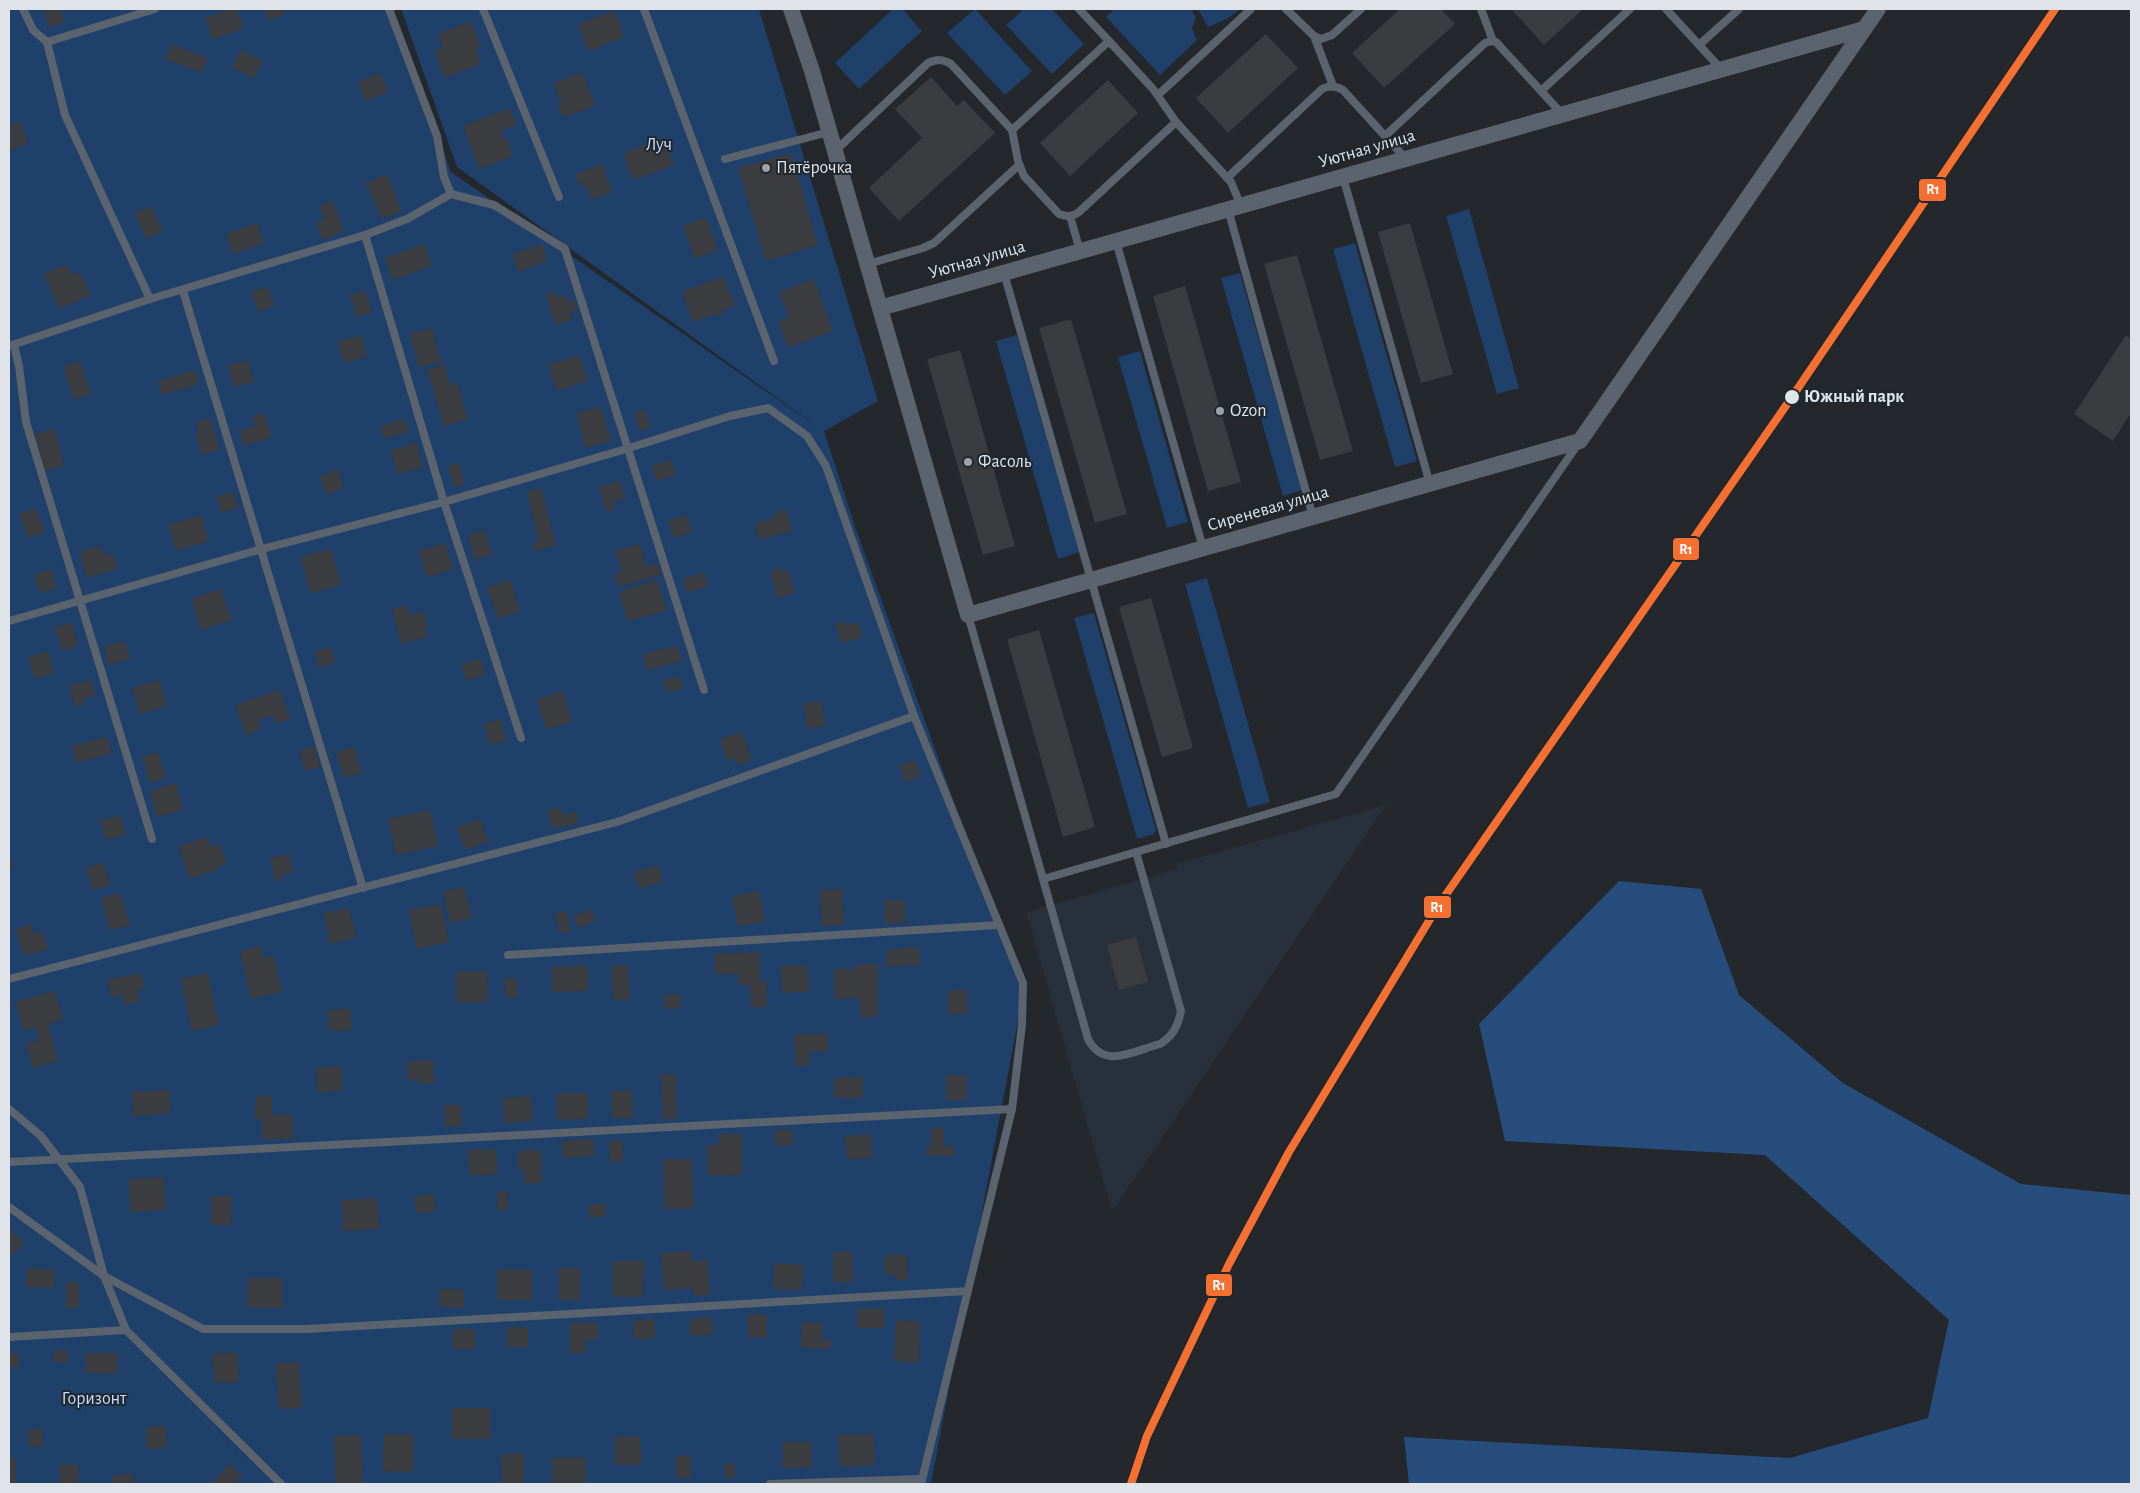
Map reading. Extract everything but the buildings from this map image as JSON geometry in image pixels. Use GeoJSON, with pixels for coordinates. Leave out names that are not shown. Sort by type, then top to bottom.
{"type":"FeatureCollection","features":[{"type":"Feature","properties":{"kind":"street"},"geometry":{"type":"LineString","coordinates":[[791,9],[835,150],[968,615]]}},
{"type":"Feature","properties":{"kind":"street"},"geometry":{"type":"LineString","coordinates":[[1580,441],[1877,9]]}},
{"type":"Feature","properties":{"kind":"street","name":"Уютная улица"},"geometry":{"type":"LineString","coordinates":[[880,308],[1864,29]]}},
{"type":"Feature","properties":{"kind":"street","name":"Сиреневая улица"},"geometry":{"type":"LineString","coordinates":[[968,615],[1580,441]]}},
{"type":"Feature","properties":{"kind":"lane"},"geometry":{"type":"LineString","coordinates":[[23,9],[33,30],[47,42],[65,115],[150,299]]}},
{"type":"Feature","properties":{"kind":"lane"},"geometry":{"type":"LineString","coordinates":[[47,42],[155,9]]}},
{"type":"Feature","properties":{"kind":"lane"},"geometry":{"type":"LineString","coordinates":[[389,9],[436,136],[444,177],[452,194]]}},
{"type":"Feature","properties":{"kind":"lane"},"geometry":{"type":"LineString","coordinates":[[483,9],[559,197]]}},
{"type":"Feature","properties":{"kind":"lane"},"geometry":{"type":"LineString","coordinates":[[644,9],[774,361]]}},
{"type":"Feature","properties":{"kind":"lane"},"geometry":{"type":"LineString","coordinates":[[1079,9],[1158,95],[1176,122],[1236,189],[1234,208],[1313,517]]}},
{"type":"Feature","properties":{"kind":"lane"},"geometry":{"type":"LineString","coordinates":[[1158,95],[1251,9]]}},
{"type":"Feature","properties":{"kind":"lane"},"geometry":{"type":"LineString","coordinates":[[1286,9],[1314,36],[1321,39],[1329,37],[1361,9]]}},
{"type":"Feature","properties":{"kind":"lane"},"geometry":{"type":"LineString","coordinates":[[1480,9],[1493,41],[1563,115]]}},
{"type":"Feature","properties":{"kind":"lane"},"geometry":{"type":"LineString","coordinates":[[1541,91],[1630,9]]}},
{"type":"Feature","properties":{"kind":"lane"},"geometry":{"type":"LineString","coordinates":[[1666,9],[1722,70]]}},
{"type":"Feature","properties":{"kind":"lane"},"geometry":{"type":"LineString","coordinates":[[1700,45],[1739,9]]}},
{"type":"Feature","properties":{"kind":"lane"},"geometry":{"type":"LineString","coordinates":[[1314,36],[1333,86]]}},
{"type":"Feature","properties":{"kind":"lane"},"geometry":{"type":"LineString","coordinates":[[1012,130],[1109,41]]}},
{"type":"Feature","properties":{"kind":"lane"},"geometry":{"type":"LineString","coordinates":[[1385,136],[1485,43],[1493,41]]}},
{"type":"Feature","properties":{"kind":"lane"},"geometry":{"type":"LineString","coordinates":[[835,150],[928,63],[934,60],[946,61],[951,64],[1012,130],[1019,165],[1024,176],[1059,214],[1070,216],[1079,212],[1176,122]]}},
{"type":"Feature","properties":{"kind":"lane"},"geometry":{"type":"LineString","coordinates":[[1227,178],[1322,89],[1333,86],[1343,90],[1406,159]]}},
{"type":"Feature","properties":{"kind":"lane"},"geometry":{"type":"LineString","coordinates":[[725,159],[829,132]]}},
{"type":"Feature","properties":{"kind":"lane"},"geometry":{"type":"LineString","coordinates":[[868,264],[934,243],[1019,165]]}},
{"type":"Feature","properties":{"kind":"lane"},"geometry":{"type":"LineString","coordinates":[[1343,177],[1430,484]]}},
{"type":"Feature","properties":{"kind":"lane"},"geometry":{"type":"LineString","coordinates":[[152,839],[82,601],[26,422],[19,366],[11,346],[150,299],[183,291],[365,235],[407,220],[452,194],[494,205],[565,249],[626,449],[704,690]]}},
{"type":"Feature","properties":{"kind":"lane"},"geometry":{"type":"LineString","coordinates":[[1070,216],[1080,251]]}},
{"type":"Feature","properties":{"kind":"lane"},"geometry":{"type":"LineString","coordinates":[[365,235],[444,502],[521,738]]}},
{"type":"Feature","properties":{"kind":"lane"},"geometry":{"type":"LineString","coordinates":[[1116,241],[1204,548]]}},
{"type":"Feature","properties":{"kind":"lane"},"geometry":{"type":"LineString","coordinates":[[1004,273],[1166,844]]}},
{"type":"Feature","properties":{"kind":"lane"},"geometry":{"type":"LineString","coordinates":[[183,291],[363,888]]}},
{"type":"Feature","properties":{"kind":"lane"},"geometry":{"type":"LineString","coordinates":[[9,621],[262,549],[444,502],[626,449],[730,416],[768,408],[807,436],[826,466],[914,716],[1023,983],[1022,1025],[1012,1109],[922,1482],[770,1484]]}},
{"type":"Feature","properties":{"kind":"lane"},"geometry":{"type":"LineString","coordinates":[[1043,878],[1336,794],[1580,441]]}},
{"type":"Feature","properties":{"kind":"lane"},"geometry":{"type":"LineString","coordinates":[[968,615],[1088,1039],[1098,1053],[1111,1058],[1160,1044],[1166,1040],[1178,1024],[1181,1011],[1136,852]]}},
{"type":"Feature","properties":{"kind":"lane"},"geometry":{"type":"LineString","coordinates":[[9,979],[617,822],[914,716]]}},
{"type":"Feature","properties":{"kind":"lane"},"geometry":{"type":"LineString","coordinates":[[508,955],[998,925]]}},
{"type":"Feature","properties":{"kind":"lane"},"geometry":{"type":"LineString","coordinates":[[9,1109],[41,1136],[80,1187],[104,1276],[126,1330],[281,1484]]}},
{"type":"Feature","properties":{"kind":"lane"},"geometry":{"type":"LineString","coordinates":[[9,1162],[60,1161],[1012,1109]]}},
{"type":"Feature","properties":{"kind":"lane"},"geometry":{"type":"LineString","coordinates":[[9,1207],[104,1276],[203,1329],[308,1329],[968,1291]]}},
{"type":"Feature","properties":{"kind":"lane"},"geometry":{"type":"LineString","coordinates":[[9,1337],[126,1330]]}},
{"type":"Feature","properties":{"kind":"shaded area"},"geometry":{"type":"Polygon","coordinates":[[[1386,805],[1112,1212],[1026,912],[1177,869],[1176,864],[1386,805]]]}},
{"type":"Feature","properties":{"kind":"shaded area"},"geometry":{"type":"Polygon","coordinates":[[[1619,881],[1701,889],[1739,995],[1843,1083],[2021,1184],[2131,1195],[2131,1484],[1409,1484],[1404,1437],[1790,1458],[1928,1418],[1949,1320],[1765,1155],[1505,1141],[1479,1024],[1619,881]]]}},
{"type":"Feature","properties":{"kind":"green space"},"geometry":{"type":"Polygon","coordinates":[[[9,9],[392,9],[451,172],[823,431],[457,167],[401,9],[759,9],[878,401],[824,431],[856,529],[1023,994],[931,1484],[9,1484],[9,9]]]}},
{"type":"Feature","properties":{"kind":"green space"},"geometry":{"type":"Polygon","coordinates":[[[893,9],[902,9],[922,31],[859,89],[835,63],[893,9]]]}},
{"type":"Feature","properties":{"kind":"green space"},"geometry":{"type":"Polygon","coordinates":[[[975,9],[1032,71],[1005,95],[947,33],[975,9]]]}},
{"type":"Feature","properties":{"kind":"green space"},"geometry":{"type":"Polygon","coordinates":[[[1024,9],[1052,9],[1084,44],[1052,74],[1006,25],[1024,9]]]}},
{"type":"Feature","properties":{"kind":"green space"},"geometry":{"type":"Polygon","coordinates":[[[1115,9],[1191,9],[1196,18],[1192,28],[1197,40],[1160,75],[1106,17],[1115,9]]]}},
{"type":"Feature","properties":{"kind":"green space"},"geometry":{"type":"Polygon","coordinates":[[[1198,9],[1240,9],[1226,19],[1208,27],[1198,9]]]}},
{"type":"Feature","properties":{"kind":"green space"},"geometry":{"type":"Polygon","coordinates":[[[1469,209],[1519,388],[1497,394],[1446,216],[1469,209]]]}},
{"type":"Feature","properties":{"kind":"green space"},"geometry":{"type":"Polygon","coordinates":[[[1355,243],[1417,461],[1395,467],[1333,249],[1355,243]]]}},
{"type":"Feature","properties":{"kind":"green space"},"geometry":{"type":"Polygon","coordinates":[[[1240,273],[1302,490],[1283,496],[1221,278],[1240,273]]]}},
{"type":"Feature","properties":{"kind":"green space"},"geometry":{"type":"Polygon","coordinates":[[[1017,335],[1079,552],[1058,559],[996,341],[1017,335]]]}},
{"type":"Feature","properties":{"kind":"green space"},"geometry":{"type":"Polygon","coordinates":[[[1140,351],[1188,522],[1167,528],[1118,357],[1140,351]]]}},
{"type":"Feature","properties":{"kind":"green space"},"geometry":{"type":"Polygon","coordinates":[[[1207,578],[1270,802],[1248,808],[1185,584],[1207,578]]]}},
{"type":"Feature","properties":{"kind":"green space"},"geometry":{"type":"Polygon","coordinates":[[[1094,613],[1156,830],[1154,834],[1137,839],[1074,618],[1094,613]]]}},
{"type":"Feature","properties":{"kind":"transit line","name":"R1"},"geometry":{"type":"LineString","coordinates":[[1131,1484],[1147,1436],[1229,1264],[1289,1152],[1438,906],[1792,397],[2055,9]]}},
{"type":"Feature","properties":{"kind":"place","name":"Пятёрочка"},"geometry":{"type":"Point","coordinates":[766,168]}},
{"type":"Feature","properties":{"kind":"place","name":"Южный парк"},"geometry":{"type":"Point","coordinates":[1792,397]}},
{"type":"Feature","properties":{"kind":"place","name":"Ozon"},"geometry":{"type":"Point","coordinates":[1220,411]}},
{"type":"Feature","properties":{"kind":"place","name":"Фасоль"},"geometry":{"type":"Point","coordinates":[968,462]}},
{"type":"Feature","properties":{"kind":"park label","name":"Луч"},"geometry":{"type":"Point","coordinates":[659,145]}},
{"type":"Feature","properties":{"kind":"park label","name":"Горизонт"},"geometry":{"type":"Point","coordinates":[94,1399]}}]}
